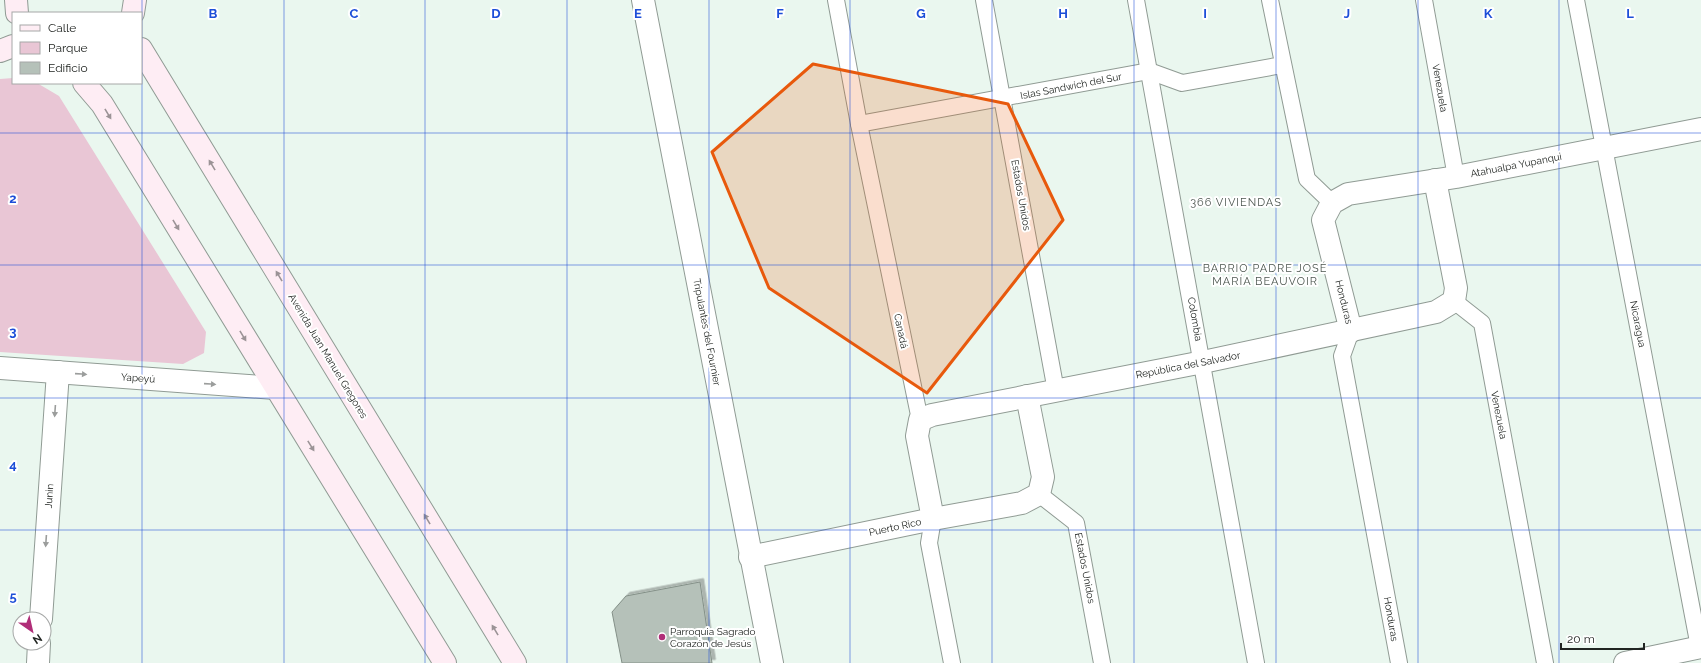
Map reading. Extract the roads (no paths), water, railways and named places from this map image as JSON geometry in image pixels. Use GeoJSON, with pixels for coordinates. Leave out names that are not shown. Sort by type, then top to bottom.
{"type":"FeatureCollection","features":[{"type":"Feature","properties":{"kind":"main road"},"geometry":{"type":"LineString","coordinates":[[16,0],[18,12]]}},
{"type":"Feature","properties":{"kind":"main road"},"geometry":{"type":"LineString","coordinates":[[133,12],[135,0]]}},
{"type":"Feature","properties":{"kind":"main road"},"geometry":{"type":"LineString","coordinates":[[0,51],[12,46]]}},
{"type":"Feature","properties":{"kind":"main road","name":"Avenida Juan Manuel Gregores"},"geometry":{"type":"LineString","coordinates":[[142,51],[515,663]]}},
{"type":"Feature","properties":{"kind":"main road"},"geometry":{"type":"LineString","coordinates":[[85,84],[102,104],[445,663]]}},
{"type":"Feature","properties":{"kind":"street","name":"Tripulantes del Fournier"},"geometry":{"type":"LineString","coordinates":[[643,0],[750,557],[772,663]]}},
{"type":"Feature","properties":{"kind":"street","name":"Atahualpa Yupanqui"},"geometry":{"type":"LineString","coordinates":[[1332,203],[1348,194],[1445,178],[1701,129]]}},
{"type":"Feature","properties":{"kind":"street","name":"Venezuela"},"geometry":{"type":"LineString","coordinates":[[1445,178],[1456,288],[1454,301]]}},
{"type":"Feature","properties":{"kind":"street","name":"Honduras"},"geometry":{"type":"LineString","coordinates":[[1332,203],[1323,220],[1351,331]]}},
{"type":"Feature","properties":{"kind":"street","name":"República del Salvador"},"geometry":{"type":"LineString","coordinates":[[920,420],[932,415],[1203,362],[1351,331],[1436,312],[1454,301]]}},
{"type":"Feature","properties":{"kind":"street","name":"Yapeyú"},"geometry":{"type":"LineString","coordinates":[[0,368],[275,388]]}},
{"type":"Feature","properties":{"kind":"street","name":"Junin"},"geometry":{"type":"LineString","coordinates":[[42,611],[58,372]]}},
{"type":"Feature","properties":{"kind":"street"},"geometry":{"type":"LineString","coordinates":[[1027,396],[1043,477],[1040,494]]}},
{"type":"Feature","properties":{"kind":"street","name":"Canadá"},"geometry":{"type":"LineString","coordinates":[[920,420],[917,436],[933,519]]}},
{"type":"Feature","properties":{"kind":"street","name":"Puerto Rico"},"geometry":{"type":"LineString","coordinates":[[750,557],[933,519],[1022,503],[1040,494]]}},
{"type":"Feature","properties":{"kind":"street"},"geometry":{"type":"LineString","coordinates":[[1625,663],[1700,650]]}},
{"type":"Feature","properties":{"kind":"street"},"geometry":{"type":"LineString","coordinates":[[38,663],[39,651]]}},
{"type":"Feature","properties":{"kind":"lane","name":"Canadá"},"geometry":{"type":"LineString","coordinates":[[836,0],[859,124],[920,420]]}},
{"type":"Feature","properties":{"kind":"lane","name":"Estados Unidos"},"geometry":{"type":"LineString","coordinates":[[984,0],[1056,391]]}},
{"type":"Feature","properties":{"kind":"lane","name":"Colombia"},"geometry":{"type":"LineString","coordinates":[[1136,0],[1203,362],[1256,663]]}},
{"type":"Feature","properties":{"kind":"lane"},"geometry":{"type":"LineString","coordinates":[[1270,0],[1282,65],[1307,179],[1332,203]]}},
{"type":"Feature","properties":{"kind":"lane","name":"Venezuela"},"geometry":{"type":"LineString","coordinates":[[1424,0],[1445,178]]}},
{"type":"Feature","properties":{"kind":"lane","name":"Nicaragua"},"geometry":{"type":"LineString","coordinates":[[1576,0],[1700,650]]}},
{"type":"Feature","properties":{"kind":"lane"},"geometry":{"type":"LineString","coordinates":[[1149,71],[1182,83],[1282,65]]}},
{"type":"Feature","properties":{"kind":"lane","name":"Islas Sandwich del Sur"},"geometry":{"type":"LineString","coordinates":[[859,124],[1149,71]]}},
{"type":"Feature","properties":{"kind":"lane","name":"Venezuela"},"geometry":{"type":"LineString","coordinates":[[1454,301],[1482,323],[1545,663]]}},
{"type":"Feature","properties":{"kind":"lane","name":"Honduras"},"geometry":{"type":"LineString","coordinates":[[1351,331],[1342,356],[1399,663]]}},
{"type":"Feature","properties":{"kind":"lane","name":"Estados Unidos"},"geometry":{"type":"LineString","coordinates":[[1040,494],[1076,523],[1102,663]]}},
{"type":"Feature","properties":{"kind":"lane","name":"Canadá"},"geometry":{"type":"LineString","coordinates":[[933,519],[929,543],[952,663]]}},
{"type":"Feature","properties":{"kind":"place","name":"Parroquia Sagrado Corazón de Jesús"},"geometry":{"type":"Point","coordinates":[662,637]}},
{"type":"Feature","properties":{"kind":"district","name":"366 VIVIENDAS"},"geometry":{"type":"Point","coordinates":[1236,202]}},
{"type":"Feature","properties":{"kind":"district","name":"BARRIO PADRE JOSÉ MARÍA BEAUVOIR"},"geometry":{"type":"Point","coordinates":[1265,274]}}]}
